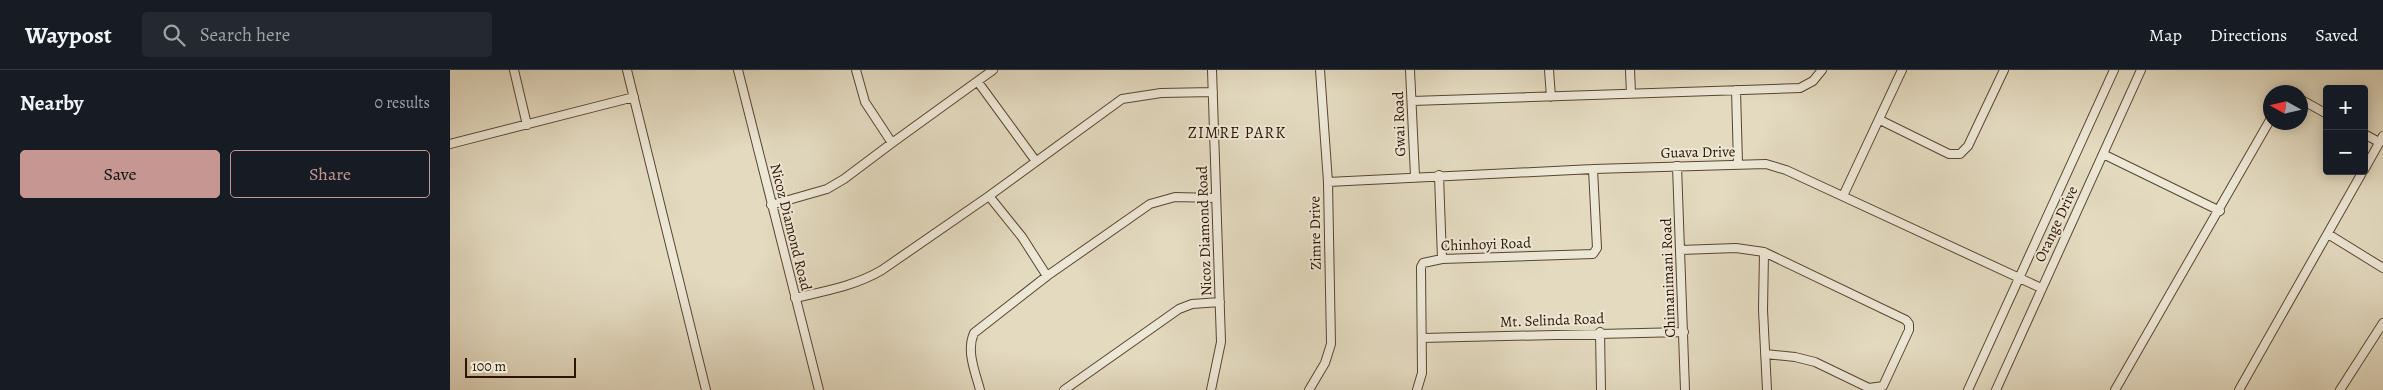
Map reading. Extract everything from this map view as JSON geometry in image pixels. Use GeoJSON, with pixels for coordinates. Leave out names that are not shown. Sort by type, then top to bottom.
{"type":"FeatureCollection","features":[{"type":"Feature","properties":{"kind":"street"},"geometry":{"type":"LineString","coordinates":[[514,70],[527,125]]}},
{"type":"Feature","properties":{"kind":"street"},"geometry":{"type":"LineString","coordinates":[[628,70],[706,390]]}},
{"type":"Feature","properties":{"kind":"street","name":"Nicoz Diamond Road"},"geometry":{"type":"LineString","coordinates":[[738,70],[819,390]]}},
{"type":"Feature","properties":{"kind":"street"},"geometry":{"type":"LineString","coordinates":[[856,70],[865,102],[892,143]]}},
{"type":"Feature","properties":{"kind":"street"},"geometry":{"type":"LineString","coordinates":[[771,205],[827,189],[844,179],[993,70]]}},
{"type":"Feature","properties":{"kind":"street","name":"Nicoz Diamond Road"},"geometry":{"type":"LineString","coordinates":[[1211,390],[1221,342],[1212,70]]}},
{"type":"Feature","properties":{"kind":"street","name":"Zimre Drive"},"geometry":{"type":"LineString","coordinates":[[1309,390],[1325,363],[1331,344],[1328,182],[1320,70]]}},
{"type":"Feature","properties":{"kind":"street","name":"Gwai Road"},"geometry":{"type":"LineString","coordinates":[[1410,70],[1414,176]]}},
{"type":"Feature","properties":{"kind":"street"},"geometry":{"type":"LineString","coordinates":[[1549,70],[1551,96]]}},
{"type":"Feature","properties":{"kind":"street"},"geometry":{"type":"LineString","coordinates":[[1630,70],[1630,93]]}},
{"type":"Feature","properties":{"kind":"street"},"geometry":{"type":"LineString","coordinates":[[1412,101],[1803,87],[1813,81],[1822,70]]}},
{"type":"Feature","properties":{"kind":"street"},"geometry":{"type":"LineString","coordinates":[[1843,196],[1902,70]]}},
{"type":"Feature","properties":{"kind":"street"},"geometry":{"type":"LineString","coordinates":[[1880,120],[1949,154],[1960,154],[1968,146],[2004,70]]}},
{"type":"Feature","properties":{"kind":"street"},"geometry":{"type":"LineString","coordinates":[[1968,390],[2114,70]]}},
{"type":"Feature","properties":{"kind":"street","name":"Orange Drive"},"geometry":{"type":"LineString","coordinates":[[1996,390],[2141,70]]}},
{"type":"Feature","properties":{"kind":"street"},"geometry":{"type":"LineString","coordinates":[[978,82],[1035,160]]}},
{"type":"Feature","properties":{"kind":"street"},"geometry":{"type":"LineString","coordinates":[[1736,90],[1738,164]]}},
{"type":"Feature","properties":{"kind":"street"},"geometry":{"type":"LineString","coordinates":[[795,298],[866,279],[989,196],[1035,160],[1122,99],[1152,94],[1213,92]]}},
{"type":"Feature","properties":{"kind":"street"},"geometry":{"type":"LineString","coordinates":[[450,144],[634,96]]}},
{"type":"Feature","properties":{"kind":"street"},"geometry":{"type":"LineString","coordinates":[[2308,104],[2323,112]]}},
{"type":"Feature","properties":{"kind":"street"},"geometry":{"type":"LineString","coordinates":[[2115,390],[2220,211],[2265,130]]}},
{"type":"Feature","properties":{"kind":"street"},"geometry":{"type":"LineString","coordinates":[[2368,135],[2381,139],[2368,163]]}},
{"type":"Feature","properties":{"kind":"street"},"geometry":{"type":"LineString","coordinates":[[2103,154],[2220,211]]}},
{"type":"Feature","properties":{"kind":"street","name":"Guava Drive"},"geometry":{"type":"LineString","coordinates":[[1328,182],[1414,176],[1593,169],[1738,164],[1775,165],[2041,288]]}},
{"type":"Feature","properties":{"kind":"street","name":"Chimanimani Road"},"geometry":{"type":"LineString","coordinates":[[1677,166],[1685,390]]}},
{"type":"Feature","properties":{"kind":"street","name":"Chinhoyi Road"},"geometry":{"type":"LineString","coordinates":[[1418,390],[1422,373],[1421,267],[1427,261],[1442,259],[1593,254],[1597,248],[1593,169]]}},
{"type":"Feature","properties":{"kind":"street"},"geometry":{"type":"LineString","coordinates":[[1439,175],[1442,259]]}},
{"type":"Feature","properties":{"kind":"street"},"geometry":{"type":"LineString","coordinates":[[2239,390],[2361,175]]}},
{"type":"Feature","properties":{"kind":"street"},"geometry":{"type":"LineString","coordinates":[[989,196],[1022,237],[1047,276]]}},
{"type":"Feature","properties":{"kind":"street"},"geometry":{"type":"LineString","coordinates":[[980,390],[971,352],[970,342],[974,333],[1047,276],[1150,204],[1175,198],[1215,198]]}},
{"type":"Feature","properties":{"kind":"street"},"geometry":{"type":"LineString","coordinates":[[2328,234],[2383,268]]}},
{"type":"Feature","properties":{"kind":"street"},"geometry":{"type":"LineString","coordinates":[[1680,250],[1736,248],[1764,252],[1906,320],[1909,324],[1909,330],[1882,386],[1876,388],[1869,388],[1814,362],[1795,356],[1765,354]]}},
{"type":"Feature","properties":{"kind":"street"},"geometry":{"type":"LineString","coordinates":[[1764,252],[1767,390]]}},
{"type":"Feature","properties":{"kind":"street"},"geometry":{"type":"LineString","coordinates":[[1064,390],[1179,309],[1192,304],[1220,302]]}},
{"type":"Feature","properties":{"kind":"street"},"geometry":{"type":"LineString","coordinates":[[2340,390],[2383,323]]}},
{"type":"Feature","properties":{"kind":"street"},"geometry":{"type":"LineString","coordinates":[[1600,332],[1601,390]]}},
{"type":"Feature","properties":{"kind":"street","name":"Mt. Selinda Road"},"geometry":{"type":"LineString","coordinates":[[1422,338],[1600,332],[1684,332]]}},
{"type":"Feature","properties":{"kind":"district","name":"ZIMRE PARK"},"geometry":{"type":"Point","coordinates":[1237,132]}}]}
